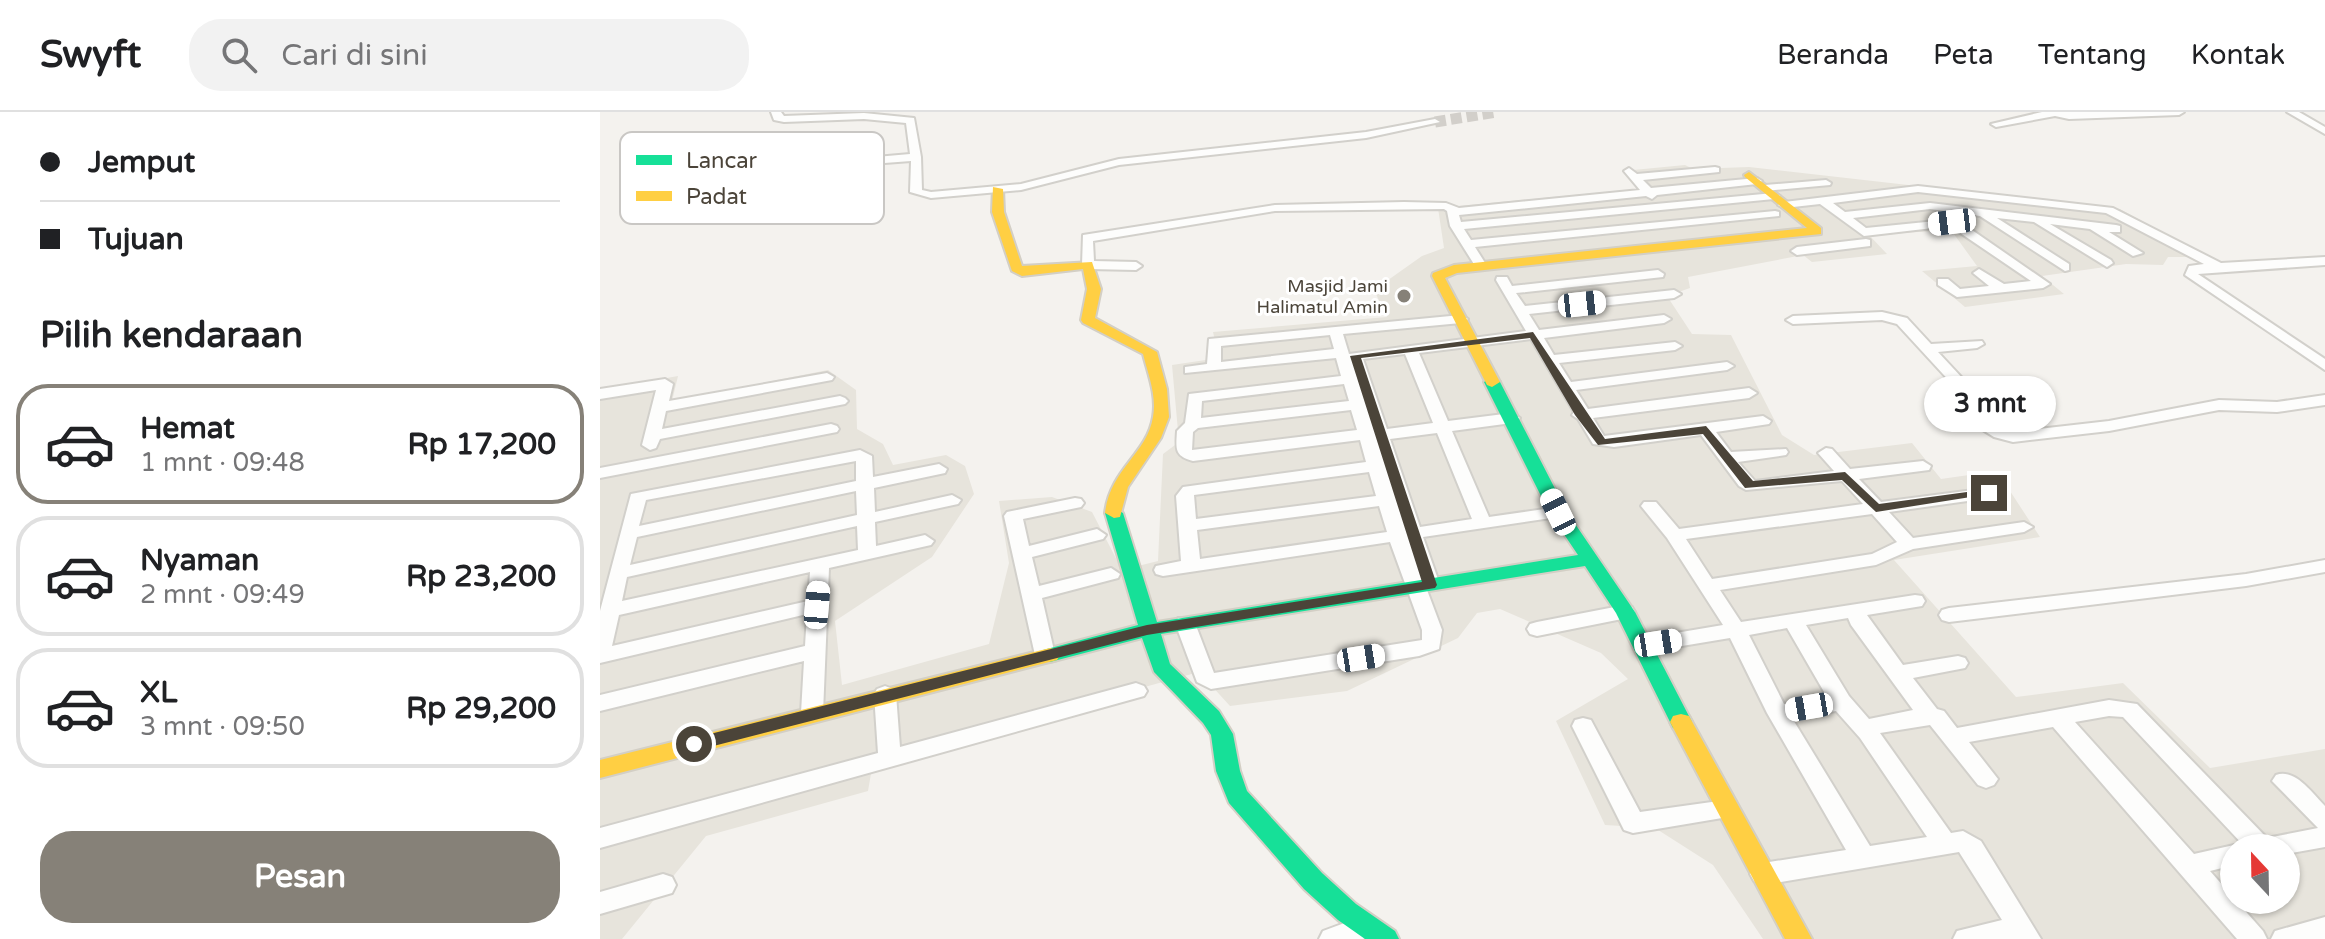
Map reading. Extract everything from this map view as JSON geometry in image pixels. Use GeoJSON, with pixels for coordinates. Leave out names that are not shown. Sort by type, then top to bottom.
{"type":"FeatureCollection","features":[{"type":"Feature","properties":{"kind":"street"},"geometry":{"type":"LineString","coordinates":[[776,112],[777,118],[789,120],[864,116],[911,120],[917,194],[1042,183],[1119,162],[1366,135],[1435,122]]}},
{"type":"Feature","properties":{"kind":"street"},"geometry":{"type":"LineString","coordinates":[[1996,124],[2050,113],[2179,112]]}},
{"type":"Feature","properties":{"kind":"street"},"geometry":{"type":"LineString","coordinates":[[2292,112],[2325,131]]}},
{"type":"Feature","properties":{"kind":"street"},"geometry":{"type":"LineString","coordinates":[[884,160],[916,157]]}},
{"type":"Feature","properties":{"kind":"street"},"geometry":{"type":"LineString","coordinates":[[1699,244],[1632,174],[1715,170]]}},
{"type":"Feature","properties":{"kind":"street"},"geometry":{"type":"LineString","coordinates":[[1456,226],[1663,207],[1826,183]]}},
{"type":"Feature","properties":{"kind":"street"},"geometry":{"type":"LineString","coordinates":[[997,189],[1000,224],[1018,270],[1088,265],[1136,266]]}},
{"type":"Feature","properties":{"kind":"street"},"geometry":{"type":"LineString","coordinates":[[1927,190],[1930,206],[2043,284],[1957,293],[1943,282]]}},
{"type":"Feature","properties":{"kind":"street"},"geometry":{"type":"LineString","coordinates":[[1481,266],[1451,213],[1648,192],[1767,193],[1822,200],[1927,190],[2109,210],[2217,266]]}},
{"type":"Feature","properties":{"kind":"street"},"geometry":{"type":"LineString","coordinates":[[1467,244],[1678,223],[1767,193]]}},
{"type":"Feature","properties":{"kind":"street"},"geometry":{"type":"LineString","coordinates":[[1767,193],[1835,246]]}},
{"type":"Feature","properties":{"kind":"street"},"geometry":{"type":"LineString","coordinates":[[1822,200],[1864,232],[1952,222]]}},
{"type":"Feature","properties":{"kind":"street"},"geometry":{"type":"LineString","coordinates":[[1376,932],[1313,881],[1237,796],[1228,771],[1222,734],[1211,717],[1161,667],[1114,519],[1113,502],[1121,477],[1159,426],[1161,403],[1154,358],[1142,346],[1088,320],[1094,289],[1088,265],[1087,238],[1275,208],[1446,206],[1456,211]]}},
{"type":"Feature","properties":{"kind":"street"},"geometry":{"type":"LineString","coordinates":[[1842,216],[1930,206],[2116,229]]}},
{"type":"Feature","properties":{"kind":"street"},"geometry":{"type":"LineString","coordinates":[[1980,212],[2065,267]]}},
{"type":"Feature","properties":{"kind":"street"},"geometry":{"type":"LineString","coordinates":[[2033,219],[2107,263]]}},
{"type":"Feature","properties":{"kind":"street"},"geometry":{"type":"LineString","coordinates":[[2090,226],[2137,253]]}},
{"type":"Feature","properties":{"kind":"street"},"geometry":{"type":"LineString","coordinates":[[1799,939],[1726,809],[1625,612],[1558,512],[1438,274],[1481,266],[1817,231]]}},
{"type":"Feature","properties":{"kind":"street"},"geometry":{"type":"LineString","coordinates":[[1797,251],[1866,243]]}},
{"type":"Feature","properties":{"kind":"street"},"geometry":{"type":"LineString","coordinates":[[2181,250],[2200,268]]}},
{"type":"Feature","properties":{"kind":"street"},"geometry":{"type":"LineString","coordinates":[[2325,261],[2217,266],[2194,269],[2191,275],[2325,366]]}},
{"type":"Feature","properties":{"kind":"street"},"geometry":{"type":"LineString","coordinates":[[1979,273],[2001,288]]}},
{"type":"Feature","properties":{"kind":"street"},"geometry":{"type":"LineString","coordinates":[[1658,274],[1505,285],[1597,439],[1606,443],[1763,421]]}},
{"type":"Feature","properties":{"kind":"street"},"geometry":{"type":"LineString","coordinates":[[1520,311],[1674,294]]}},
{"type":"Feature","properties":{"kind":"street"},"geometry":{"type":"LineString","coordinates":[[1793,320],[1892,317],[1912,329],[1930,348],[1960,384],[1984,424],[2000,434],[2013,437],[2109,426],[2219,405],[2277,407],[2325,400]]}},
{"type":"Feature","properties":{"kind":"street"},"geometry":{"type":"LineString","coordinates":[[1214,366],[1214,342],[1461,319]]}},
{"type":"Feature","properties":{"kind":"street"},"geometry":{"type":"LineString","coordinates":[[1185,623],[1204,677],[1216,682],[1430,646],[1432,630],[1422,586],[1374,434],[1355,356],[1664,319]]}},
{"type":"Feature","properties":{"kind":"street"},"geometry":{"type":"LineString","coordinates":[[1341,330],[1341,353],[1358,405],[1374,434],[1377,466],[1387,500],[1405,535]]}},
{"type":"Feature","properties":{"kind":"street"},"geometry":{"type":"LineString","coordinates":[[1930,348],[1977,344]]}},
{"type":"Feature","properties":{"kind":"street"},"geometry":{"type":"LineString","coordinates":[[1548,360],[1675,346]]}},
{"type":"Feature","properties":{"kind":"street"},"geometry":{"type":"LineString","coordinates":[[1410,349],[1483,523]]}},
{"type":"Feature","properties":{"kind":"street"},"geometry":{"type":"LineString","coordinates":[[1190,370],[1341,353]]}},
{"type":"Feature","properties":{"kind":"street"},"geometry":{"type":"LineString","coordinates":[[1564,387],[1727,366]]}},
{"type":"Feature","properties":{"kind":"street"},"geometry":{"type":"LineString","coordinates":[[660,407],[827,377]]}},
{"type":"Feature","properties":{"kind":"street"},"geometry":{"type":"LineString","coordinates":[[1193,424],[1193,399],[1196,396],[1350,379]]}},
{"type":"Feature","properties":{"kind":"street"},"geometry":{"type":"LineString","coordinates":[[600,394],[663,383],[651,440],[840,401]]}},
{"type":"Feature","properties":{"kind":"street"},"geometry":{"type":"LineString","coordinates":[[1580,415],[1749,393]]}},
{"type":"Feature","properties":{"kind":"street"},"geometry":{"type":"LineString","coordinates":[[1358,405],[1193,424],[1185,431],[1184,453],[1188,456],[1512,418]]}},
{"type":"Feature","properties":{"kind":"street"},"geometry":{"type":"LineString","coordinates":[[600,473],[831,429]]}},
{"type":"Feature","properties":{"kind":"street"},"geometry":{"type":"LineString","coordinates":[[1706,430],[1745,482],[1755,486],[1923,466]]}},
{"type":"Feature","properties":{"kind":"street"},"geometry":{"type":"LineString","coordinates":[[1726,458],[1780,452]]}},
{"type":"Feature","properties":{"kind":"street"},"geometry":{"type":"LineString","coordinates":[[1826,453],[1909,544]]}},
{"type":"Feature","properties":{"kind":"street"},"geometry":{"type":"LineString","coordinates":[[817,605],[600,654],[637,498],[858,454],[864,456],[867,554]]}},
{"type":"Feature","properties":{"kind":"street"},"geometry":{"type":"LineString","coordinates":[[1191,566],[1185,496],[1197,488],[1377,466]]}},
{"type":"Feature","properties":{"kind":"street"},"geometry":{"type":"LineString","coordinates":[[630,533],[939,469]]}},
{"type":"Feature","properties":{"kind":"street"},"geometry":{"type":"LineString","coordinates":[[1674,535],[1989,493]]}},
{"type":"Feature","properties":{"kind":"street"},"geometry":{"type":"LineString","coordinates":[[620,573],[952,500]]}},
{"type":"Feature","properties":{"kind":"street"},"geometry":{"type":"LineString","coordinates":[[1186,526],[1387,500]]}},
{"type":"Feature","properties":{"kind":"street"},"geometry":{"type":"LineString","coordinates":[[1045,655],[1013,516],[1075,503]]}},
{"type":"Feature","properties":{"kind":"street"},"geometry":{"type":"LineString","coordinates":[[1650,506],[1674,535],[1736,630],[1778,713],[1863,856]]}},
{"type":"Feature","properties":{"kind":"street"},"geometry":{"type":"LineString","coordinates":[[1163,570],[1558,512]]}},
{"type":"Feature","properties":{"kind":"street"},"geometry":{"type":"LineString","coordinates":[[1708,586],[1876,559],[1909,544],[2024,527]]}},
{"type":"Feature","properties":{"kind":"street"},"geometry":{"type":"LineString","coordinates":[[1022,554],[1097,535]]}},
{"type":"Feature","properties":{"kind":"street"},"geometry":{"type":"LineString","coordinates":[[611,610],[925,541]]}},
{"type":"Feature","properties":{"kind":"street"},"geometry":{"type":"LineString","coordinates":[[600,769],[885,694],[1147,630],[1590,559]]}},
{"type":"Feature","properties":{"kind":"street"},"geometry":{"type":"LineString","coordinates":[[812,713],[820,565]]}},
{"type":"Feature","properties":{"kind":"street"},"geometry":{"type":"LineString","coordinates":[[1949,615],[2109,598],[2325,566]]}},
{"type":"Feature","properties":{"kind":"street"},"geometry":{"type":"LineString","coordinates":[[1031,594],[1111,574]]}},
{"type":"Feature","properties":{"kind":"street"},"geometry":{"type":"LineString","coordinates":[[1658,643],[1919,605]]}},
{"type":"Feature","properties":{"kind":"street"},"geometry":{"type":"LineString","coordinates":[[1537,629],[1625,612]]}},
{"type":"Feature","properties":{"kind":"street"},"geometry":{"type":"LineString","coordinates":[[1857,615],[1929,715],[1939,719],[1986,779]]}},
{"type":"Feature","properties":{"kind":"street"},"geometry":{"type":"LineString","coordinates":[[1793,621],[1841,702],[1869,733],[1943,841]]}},
{"type":"Feature","properties":{"kind":"street"},"geometry":{"type":"LineString","coordinates":[[600,703],[815,651]]}},
{"type":"Feature","properties":{"kind":"street"},"geometry":{"type":"LineString","coordinates":[[1898,673],[1958,663]]}},
{"type":"Feature","properties":{"kind":"street"},"geometry":{"type":"LineString","coordinates":[[600,838],[1136,691]]}},
{"type":"Feature","properties":{"kind":"street"},"geometry":{"type":"LineString","coordinates":[[885,694],[890,760]]}},
{"type":"Feature","properties":{"kind":"street"},"geometry":{"type":"LineString","coordinates":[[1778,713],[1841,702]]}},
{"type":"Feature","properties":{"kind":"street"},"geometry":{"type":"LineString","coordinates":[[1953,737],[2109,708],[2129,710],[2250,834]]}},
{"type":"Feature","properties":{"kind":"street"},"geometry":{"type":"LineString","coordinates":[[1869,733],[1873,725],[1929,715]]}},
{"type":"Feature","properties":{"kind":"street"},"geometry":{"type":"LineString","coordinates":[[2058,718],[2254,939]]}},
{"type":"Feature","properties":{"kind":"street"},"geometry":{"type":"LineString","coordinates":[[1583,726],[1633,823],[1726,809]]}},
{"type":"Feature","properties":{"kind":"street"},"geometry":{"type":"LineString","coordinates":[[2284,781],[2325,821]]}},
{"type":"Feature","properties":{"kind":"street"},"geometry":{"type":"LineString","coordinates":[[2300,842],[2325,837]]}},
{"type":"Feature","properties":{"kind":"street"},"geometry":{"type":"LineString","coordinates":[[1763,874],[1943,841],[1963,841],[1972,848],[2024,934],[1966,939]]}},
{"type":"Feature","properties":{"kind":"street"},"geometry":{"type":"LineString","coordinates":[[2188,866],[2220,858]]}},
{"type":"Feature","properties":{"kind":"street"},"geometry":{"type":"LineString","coordinates":[[600,903],[663,885]]}},
{"type":"Feature","properties":{"kind":"street"},"geometry":{"type":"LineString","coordinates":[[2284,939],[2325,929]]}},
{"type":"Feature","properties":{"kind":"street"},"geometry":{"type":"LineString","coordinates":[[1332,939],[1376,932]]}},
{"type":"Feature","properties":{"kind":"shaded area"},"geometry":{"type":"Polygon","coordinates":[[[1685,165],[1693,169],[1749,167],[2120,209],[2208,257],[2168,257],[2163,265],[2126,264],[2042,276],[2064,294],[1965,307],[1922,271],[1977,266],[1951,230],[1869,235],[1887,254],[1812,262],[1803,255],[1688,277],[1690,288],[1667,296],[1692,334],[1731,335],[1782,435],[1814,455],[1912,443],[1941,479],[1997,471],[2040,537],[1894,560],[2016,697],[2123,683],[2210,768],[2325,749],[2325,939],[1763,939],[1713,865],[1655,828],[1605,825],[1556,721],[1628,679],[1601,653],[1500,609],[1477,613],[1458,638],[1347,691],[1230,706],[1199,672],[873,762],[868,791],[706,836],[622,939],[600,939],[600,390],[678,376],[672,401],[828,370],[856,390],[857,429],[883,444],[893,465],[946,455],[965,466],[974,494],[932,557],[835,621],[842,685],[989,644],[1009,563],[999,501],[1052,497],[1092,512],[1122,570],[1158,561],[1163,454],[1179,442],[1172,365],[1219,358],[1213,332],[1387,317],[1374,290],[1422,256],[1444,248],[1438,208],[1637,189],[1623,171],[1685,165]]]}},
{"type":"Feature","properties":{"kind":"tunnel"},"geometry":{"type":"LineString","coordinates":[[1435,122],[1496,112]]}},
{"type":"Feature","properties":{"kind":"traffic: fast"},"geometry":{"type":"LineString","coordinates":[[1492,382],[1558,512],[1625,612],[1681,722]]}},
{"type":"Feature","properties":{"kind":"traffic: fast"},"geometry":{"type":"LineString","coordinates":[[1114,513],[1161,667],[1211,717],[1222,734],[1228,771],[1237,796],[1313,881],[1347,912],[1386,939]]}},
{"type":"Feature","properties":{"kind":"traffic: fast"},"geometry":{"type":"LineString","coordinates":[[1050,655],[1147,630],[1590,559]]}},
{"type":"Feature","properties":{"kind":"traffic: slow"},"geometry":{"type":"LineString","coordinates":[[1492,382],[1438,276],[1454,269],[1817,231],[1749,175]]}},
{"type":"Feature","properties":{"kind":"traffic: slow"},"geometry":{"type":"LineString","coordinates":[[997,189],[998,212],[1016,268],[1022,272],[1088,265],[1094,289],[1088,320],[1150,352],[1162,408],[1159,426],[1119,487],[1114,513]]}},
{"type":"Feature","properties":{"kind":"traffic: slow"},"geometry":{"type":"LineString","coordinates":[[600,769],[1050,655]]}},
{"type":"Feature","properties":{"kind":"traffic: slow"},"geometry":{"type":"LineString","coordinates":[[1681,722],[1799,939]]}},
{"type":"Feature","properties":{"kind":"place","name":"Masjid Jami Halimatul Amin"},"geometry":{"type":"Point","coordinates":[1404,296]}},
{"type":"Feature","properties":{"kind":"route"},"geometry":{"type":"LineString","coordinates":[[694,744],[1147,630],[1430,585],[1355,356],[1533,335],[1599,441],[1606,443],[1706,430],[1750,485],[1845,476],[1876,508],[1989,493]]}}]}
